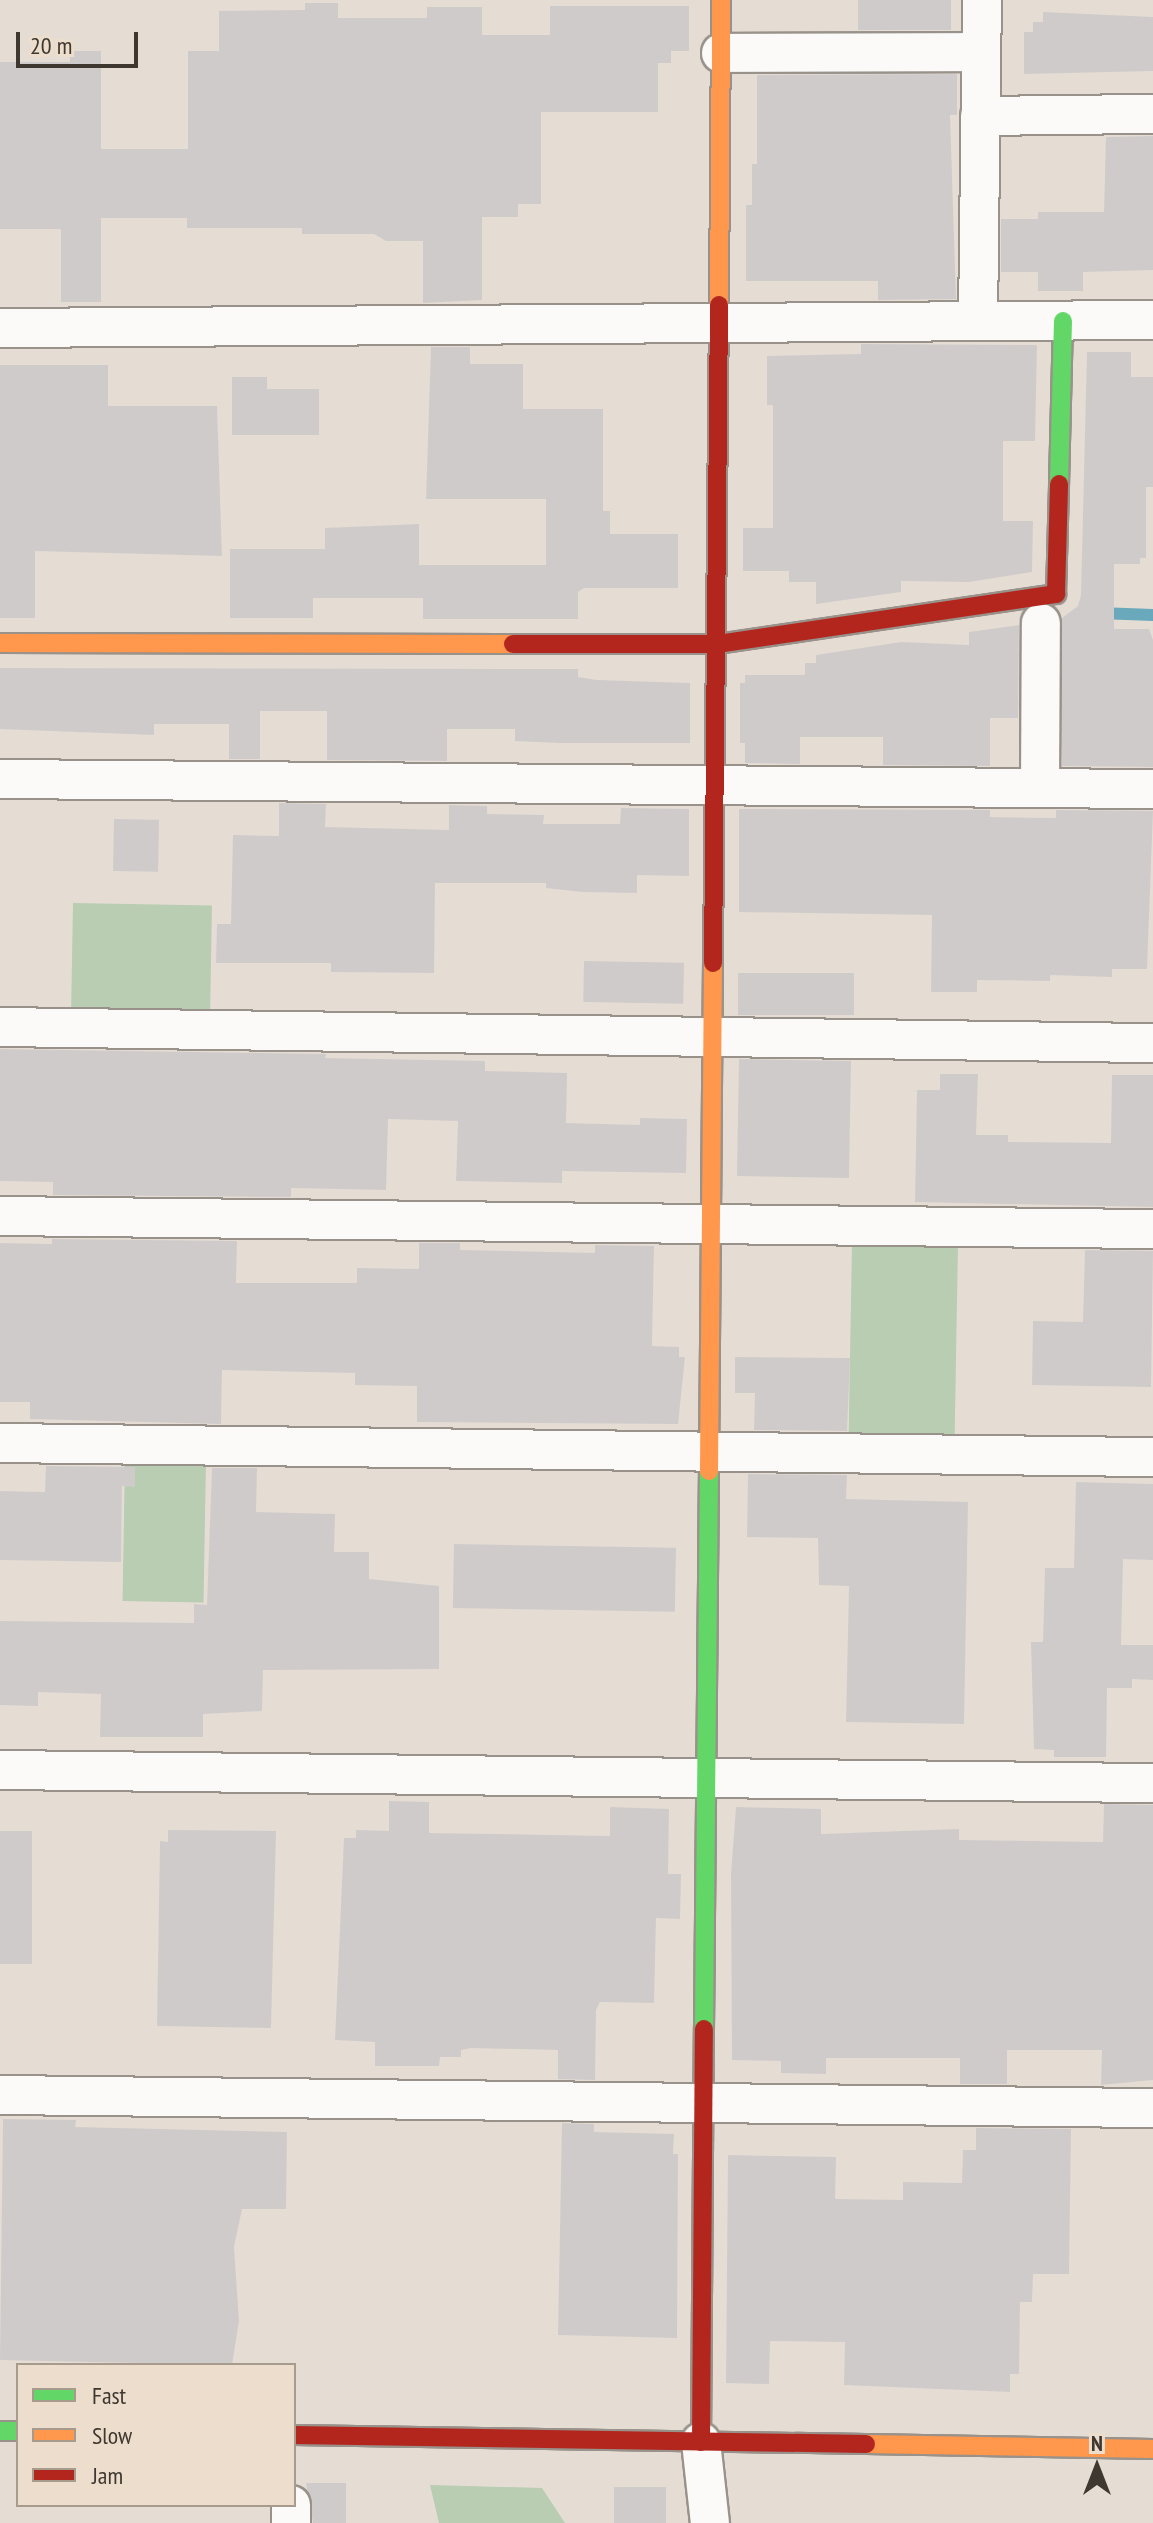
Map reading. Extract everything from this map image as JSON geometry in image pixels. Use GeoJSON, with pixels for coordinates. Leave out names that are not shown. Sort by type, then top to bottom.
{"type":"FeatureCollection","features":[{"type":"Feature","properties":{"kind":"street"},"geometry":{"type":"LineString","coordinates":[[710,2523],[701,2442],[702,2103],[721,0]]}},
{"type":"Feature","properties":{"kind":"street"},"geometry":{"type":"LineString","coordinates":[[978,321],[982,0]]}},
{"type":"Feature","properties":{"kind":"street"},"geometry":{"type":"LineString","coordinates":[[721,53],[981,52]]}},
{"type":"Feature","properties":{"kind":"street"},"geometry":{"type":"LineString","coordinates":[[980,116],[1153,114]]}},
{"type":"Feature","properties":{"kind":"street"},"geometry":{"type":"LineString","coordinates":[[0,328],[1153,320]]}},
{"type":"Feature","properties":{"kind":"street"},"geometry":{"type":"LineString","coordinates":[[0,643],[717,644],[1056,594],[1063,321]]}},
{"type":"Feature","properties":{"kind":"street"},"geometry":{"type":"LineString","coordinates":[[1040,788],[1041,623]]}},
{"type":"Feature","properties":{"kind":"street"},"geometry":{"type":"LineString","coordinates":[[0,779],[1153,789]]}},
{"type":"Feature","properties":{"kind":"street"},"geometry":{"type":"LineString","coordinates":[[0,1027],[1153,1043]]}},
{"type":"Feature","properties":{"kind":"street"},"geometry":{"type":"LineString","coordinates":[[0,1216],[1153,1229]]}},
{"type":"Feature","properties":{"kind":"street"},"geometry":{"type":"LineString","coordinates":[[0,1443],[1153,1457]]}},
{"type":"Feature","properties":{"kind":"street"},"geometry":{"type":"LineString","coordinates":[[0,1770],[1153,1783]]}},
{"type":"Feature","properties":{"kind":"street"},"geometry":{"type":"LineString","coordinates":[[0,2095],[1153,2108]]}},
{"type":"Feature","properties":{"kind":"street"},"geometry":{"type":"LineString","coordinates":[[296,2435],[1153,2449]]}},
{"type":"Feature","properties":{"kind":"green space"},"geometry":{"type":"Polygon","coordinates":[[[73,903],[212,905],[210,1010],[71,1008],[73,903]]]}},
{"type":"Feature","properties":{"kind":"green space"},"geometry":{"type":"Polygon","coordinates":[[[852,1243],[958,1245],[955,1440],[849,1438],[852,1243]]]}},
{"type":"Feature","properties":{"kind":"green space"},"geometry":{"type":"Polygon","coordinates":[[[125,1459],[206,1460],[204,1602],[123,1601],[125,1459]]]}},
{"type":"Feature","properties":{"kind":"green space"},"geometry":{"type":"Polygon","coordinates":[[[430,2485],[542,2488],[565,2523],[439,2523],[430,2485]]]}},
{"type":"Feature","properties":{"kind":"building"},"geometry":{"type":"Polygon","coordinates":[[[858,0],[951,0],[951,30],[858,30],[858,0]]]}},
{"type":"Feature","properties":{"kind":"building"},"geometry":{"type":"Polygon","coordinates":[[[305,3],[338,3],[338,18],[427,18],[427,7],[482,7],[482,35],[550,35],[550,6],[689,6],[689,51],[671,51],[671,63],[658,63],[658,112],[541,112],[541,204],[518,204],[518,217],[482,217],[482,300],[423,303],[423,241],[386,241],[374,234],[302,234],[302,228],[187,228],[187,218],[101,218],[101,302],[61,302],[61,229],[0,229],[0,62],[70,62],[70,51],[101,51],[101,149],[188,149],[188,51],[219,51],[219,11],[305,10],[305,3]]]}},
{"type":"Feature","properties":{"kind":"building"},"geometry":{"type":"Polygon","coordinates":[[[1043,12],[1153,17],[1153,71],[1024,74],[1024,32],[1033,32],[1033,22],[1043,22],[1043,12]]]}},
{"type":"Feature","properties":{"kind":"building"},"geometry":{"type":"Polygon","coordinates":[[[957,74],[957,115],[950,115],[956,299],[878,300],[878,281],[746,281],[746,205],[752,205],[752,164],[757,164],[757,75],[957,74]]]}},
{"type":"Feature","properties":{"kind":"building"},"geometry":{"type":"Polygon","coordinates":[[[1153,136],[1153,270],[1083,272],[1083,291],[1038,291],[1038,272],[1001,272],[1001,219],[1038,219],[1038,212],[1104,212],[1106,137],[1153,136]]]}},
{"type":"Feature","properties":{"kind":"building"},"geometry":{"type":"Polygon","coordinates":[[[861,344],[1037,345],[1035,441],[1003,441],[1003,521],[1033,521],[1032,572],[969,582],[901,581],[901,592],[816,604],[816,582],[789,582],[789,571],[743,571],[743,528],[773,528],[773,405],[767,405],[767,356],[861,354],[861,344]]]}},
{"type":"Feature","properties":{"kind":"building"},"geometry":{"type":"Polygon","coordinates":[[[431,347],[470,347],[470,364],[523,364],[523,409],[603,409],[603,511],[610,511],[610,534],[678,534],[678,588],[584,588],[578,592],[578,619],[423,619],[423,598],[313,598],[313,618],[230,618],[230,549],[325,549],[325,528],[419,524],[419,565],[546,565],[546,499],[426,499],[431,347]]]}},
{"type":"Feature","properties":{"kind":"building"},"geometry":{"type":"Polygon","coordinates":[[[1087,352],[1131,352],[1131,377],[1153,377],[1153,487],[1146,487],[1146,558],[1140,558],[1140,564],[1114,564],[1114,629],[1149,629],[1153,640],[1153,767],[1062,766],[1062,618],[1078,606],[1081,595],[1087,352]]]}},
{"type":"Feature","properties":{"kind":"building"},"geometry":{"type":"Polygon","coordinates":[[[0,365],[108,365],[108,406],[217,406],[222,556],[35,551],[35,618],[0,618],[0,365]]]}},
{"type":"Feature","properties":{"kind":"building"},"geometry":{"type":"Polygon","coordinates":[[[232,377],[267,377],[267,389],[319,389],[319,435],[232,435],[232,377]]]}},
{"type":"Feature","properties":{"kind":"building"},"geometry":{"type":"Polygon","coordinates":[[[1019,625],[1018,718],[990,718],[990,766],[883,765],[883,737],[800,737],[800,764],[745,763],[745,743],[740,743],[740,683],[745,683],[745,675],[805,675],[805,663],[816,663],[816,655],[901,642],[969,645],[969,632],[1019,625]]]}},
{"type":"Feature","properties":{"kind":"building"},"geometry":{"type":"Polygon","coordinates":[[[0,668],[578,669],[578,677],[597,680],[690,683],[690,743],[515,741],[515,729],[447,729],[447,761],[327,760],[327,711],[260,711],[260,759],[229,759],[229,724],[154,724],[154,735],[0,729],[0,668]]]}},
{"type":"Feature","properties":{"kind":"building"},"geometry":{"type":"Polygon","coordinates":[[[279,803],[326,804],[325,827],[449,830],[449,805],[487,806],[487,814],[544,815],[543,824],[620,824],[621,808],[689,809],[689,876],[637,875],[637,893],[582,892],[546,888],[546,883],[435,883],[434,973],[331,972],[331,963],[216,963],[217,924],[231,924],[233,835],[279,836],[279,803]]]}},
{"type":"Feature","properties":{"kind":"building"},"geometry":{"type":"Polygon","coordinates":[[[739,809],[990,810],[990,817],[1056,818],[1056,810],[1153,811],[1147,969],[1112,969],[1112,977],[1050,975],[1050,981],[977,980],[977,992],[931,992],[932,915],[739,912],[739,809]]]}},
{"type":"Feature","properties":{"kind":"building"},"geometry":{"type":"Polygon","coordinates":[[[114,819],[159,820],[158,872],[113,871],[114,819]]]}},
{"type":"Feature","properties":{"kind":"building"},"geometry":{"type":"Polygon","coordinates":[[[584,961],[684,963],[683,1004],[583,1002],[584,961]]]}},
{"type":"Feature","properties":{"kind":"building"},"geometry":{"type":"Polygon","coordinates":[[[738,973],[854,973],[854,1015],[738,1015],[738,973]]]}},
{"type":"Feature","properties":{"kind":"building"},"geometry":{"type":"Polygon","coordinates":[[[0,1049],[326,1054],[325,1058],[485,1061],[485,1071],[567,1073],[566,1123],[640,1125],[640,1118],[687,1119],[686,1173],[562,1171],[562,1183],[456,1181],[458,1121],[388,1119],[386,1190],[291,1188],[291,1197],[53,1195],[53,1182],[0,1181],[0,1049]]]}},
{"type":"Feature","properties":{"kind":"building"},"geometry":{"type":"Polygon","coordinates":[[[739,1059],[851,1061],[849,1178],[737,1176],[739,1059]]]}},
{"type":"Feature","properties":{"kind":"building"},"geometry":{"type":"Polygon","coordinates":[[[940,1074],[978,1074],[976,1135],[1008,1135],[1008,1142],[1111,1143],[1112,1075],[1153,1075],[1153,1207],[915,1202],[917,1090],[940,1090],[940,1074]]]}},
{"type":"Feature","properties":{"kind":"building"},"geometry":{"type":"Polygon","coordinates":[[[52,1239],[237,1241],[236,1283],[357,1283],[357,1268],[419,1269],[419,1243],[460,1243],[460,1250],[595,1253],[595,1245],[654,1246],[652,1346],[679,1347],[679,1357],[685,1357],[678,1424],[417,1422],[417,1386],[355,1385],[355,1373],[222,1370],[221,1424],[30,1419],[30,1402],[0,1402],[0,1243],[52,1244],[52,1239]]]}},
{"type":"Feature","properties":{"kind":"building"},"geometry":{"type":"Polygon","coordinates":[[[1085,1250],[1153,1251],[1151,1387],[1032,1385],[1033,1321],[1083,1322],[1085,1250]]]}},
{"type":"Feature","properties":{"kind":"building"},"geometry":{"type":"Polygon","coordinates":[[[735,1357],[850,1358],[847,1431],[754,1430],[755,1393],[735,1393],[735,1357]]]}},
{"type":"Feature","properties":{"kind":"building"},"geometry":{"type":"Polygon","coordinates":[[[46,1466],[135,1467],[135,1487],[122,1486],[121,1562],[0,1560],[0,1491],[45,1492],[46,1466]]]}},
{"type":"Feature","properties":{"kind":"building"},"geometry":{"type":"Polygon","coordinates":[[[212,1468],[257,1468],[256,1512],[335,1514],[334,1552],[369,1552],[369,1579],[439,1586],[439,1669],[263,1670],[262,1711],[203,1714],[203,1737],[100,1737],[101,1694],[38,1692],[38,1706],[0,1705],[0,1621],[194,1623],[194,1604],[207,1605],[212,1468]]]}},
{"type":"Feature","properties":{"kind":"building"},"geometry":{"type":"Polygon","coordinates":[[[748,1474],[847,1475],[846,1499],[968,1502],[964,1724],[846,1722],[849,1586],[819,1585],[818,1538],[747,1537],[748,1474]]]}},
{"type":"Feature","properties":{"kind":"building"},"geometry":{"type":"Polygon","coordinates":[[[1076,1482],[1153,1484],[1153,1560],[1123,1559],[1121,1645],[1153,1645],[1153,1680],[1132,1679],[1132,1688],[1107,1688],[1106,1757],[1054,1757],[1054,1750],[1034,1749],[1031,1642],[1043,1642],[1045,1568],[1074,1568],[1076,1482]]]}},
{"type":"Feature","properties":{"kind":"building"},"geometry":{"type":"Polygon","coordinates":[[[454,1544],[676,1548],[675,1612],[453,1608],[454,1544]]]}},
{"type":"Feature","properties":{"kind":"building"},"geometry":{"type":"Polygon","coordinates":[[[389,1801],[429,1802],[429,1833],[610,1836],[610,1807],[669,1809],[668,1874],[681,1874],[680,1919],[656,1918],[654,2003],[600,2002],[596,2010],[595,2080],[558,2079],[558,2050],[471,2048],[461,2050],[461,2057],[440,2057],[439,2066],[375,2066],[375,2042],[335,2040],[344,1838],[356,1838],[356,1830],[389,1831],[389,1801]]]}},
{"type":"Feature","properties":{"kind":"building"},"geometry":{"type":"Polygon","coordinates":[[[1104,1804],[1153,1805],[1153,2080],[1101,2085],[1102,2050],[1007,2050],[1007,2084],[960,2084],[960,2058],[826,2058],[826,2074],[781,2073],[781,2061],[732,2060],[731,1874],[736,1807],[821,1809],[821,1834],[959,1829],[959,1840],[1103,1842],[1104,1804]]]}},
{"type":"Feature","properties":{"kind":"building"},"geometry":{"type":"Polygon","coordinates":[[[168,1830],[276,1831],[271,2028],[157,2026],[160,1841],[168,1842],[168,1830]]]}},
{"type":"Feature","properties":{"kind":"building"},"geometry":{"type":"Polygon","coordinates":[[[0,1831],[32,1831],[32,1964],[0,1964],[0,1831]]]}},
{"type":"Feature","properties":{"kind":"building"},"geometry":{"type":"Polygon","coordinates":[[[3,2119],[76,2120],[75,2127],[287,2132],[286,2209],[242,2209],[234,2247],[239,2321],[232,2363],[0,2360],[3,2119]]]}},
{"type":"Feature","properties":{"kind":"building"},"geometry":{"type":"Polygon","coordinates":[[[562,2123],[594,2124],[594,2132],[674,2134],[673,2154],[678,2154],[677,2338],[558,2335],[562,2123]]]}},
{"type":"Feature","properties":{"kind":"building"},"geometry":{"type":"Polygon","coordinates":[[[976,2128],[1071,2129],[1069,2274],[1033,2274],[1032,2302],[1020,2302],[1019,2374],[1010,2374],[1010,2392],[844,2385],[845,2342],[770,2341],[769,2384],[726,2383],[728,2155],[836,2157],[835,2199],[903,2200],[903,2182],[962,2183],[963,2150],[976,2150],[976,2128]]]}},
{"type":"Feature","properties":{"kind":"building"},"geometry":{"type":"Polygon","coordinates":[[[306,2483],[346,2483],[346,2523],[313,2523],[306,2483]]]}},
{"type":"Feature","properties":{"kind":"building"},"geometry":{"type":"Polygon","coordinates":[[[614,2487],[666,2487],[666,2523],[614,2523],[614,2487]]]}},
{"type":"Feature","properties":{"kind":"waterway"},"geometry":{"type":"LineString","coordinates":[[1099,613],[1153,615]]}},
{"type":"Feature","properties":{"kind":"traffic: fast"},"geometry":{"type":"LineString","coordinates":[[1059,484],[1063,321]]}},
{"type":"Feature","properties":{"kind":"traffic: fast"},"geometry":{"type":"LineString","coordinates":[[704,2029],[709,1471]]}},
{"type":"Feature","properties":{"kind":"traffic: fast"},"geometry":{"type":"LineString","coordinates":[[0,2431],[16,2431]]}},
{"type":"Feature","properties":{"kind":"traffic: slow"},"geometry":{"type":"LineString","coordinates":[[719,305],[721,0]]}},
{"type":"Feature","properties":{"kind":"traffic: slow"},"geometry":{"type":"LineString","coordinates":[[0,643],[513,644]]}},
{"type":"Feature","properties":{"kind":"traffic: slow"},"geometry":{"type":"LineString","coordinates":[[709,1471],[713,963]]}},
{"type":"Feature","properties":{"kind":"traffic: slow"},"geometry":{"type":"LineString","coordinates":[[866,2444],[1153,2449]]}},
{"type":"Feature","properties":{"kind":"traffic: jam"},"geometry":{"type":"LineString","coordinates":[[713,963],[719,305]]}},
{"type":"Feature","properties":{"kind":"traffic: jam"},"geometry":{"type":"LineString","coordinates":[[513,644],[717,644],[1056,594],[1059,484]]}},
{"type":"Feature","properties":{"kind":"traffic: jam"},"geometry":{"type":"LineString","coordinates":[[701,2442],[704,2029]]}},
{"type":"Feature","properties":{"kind":"traffic: jam"},"geometry":{"type":"LineString","coordinates":[[296,2435],[866,2444]]}}]}
